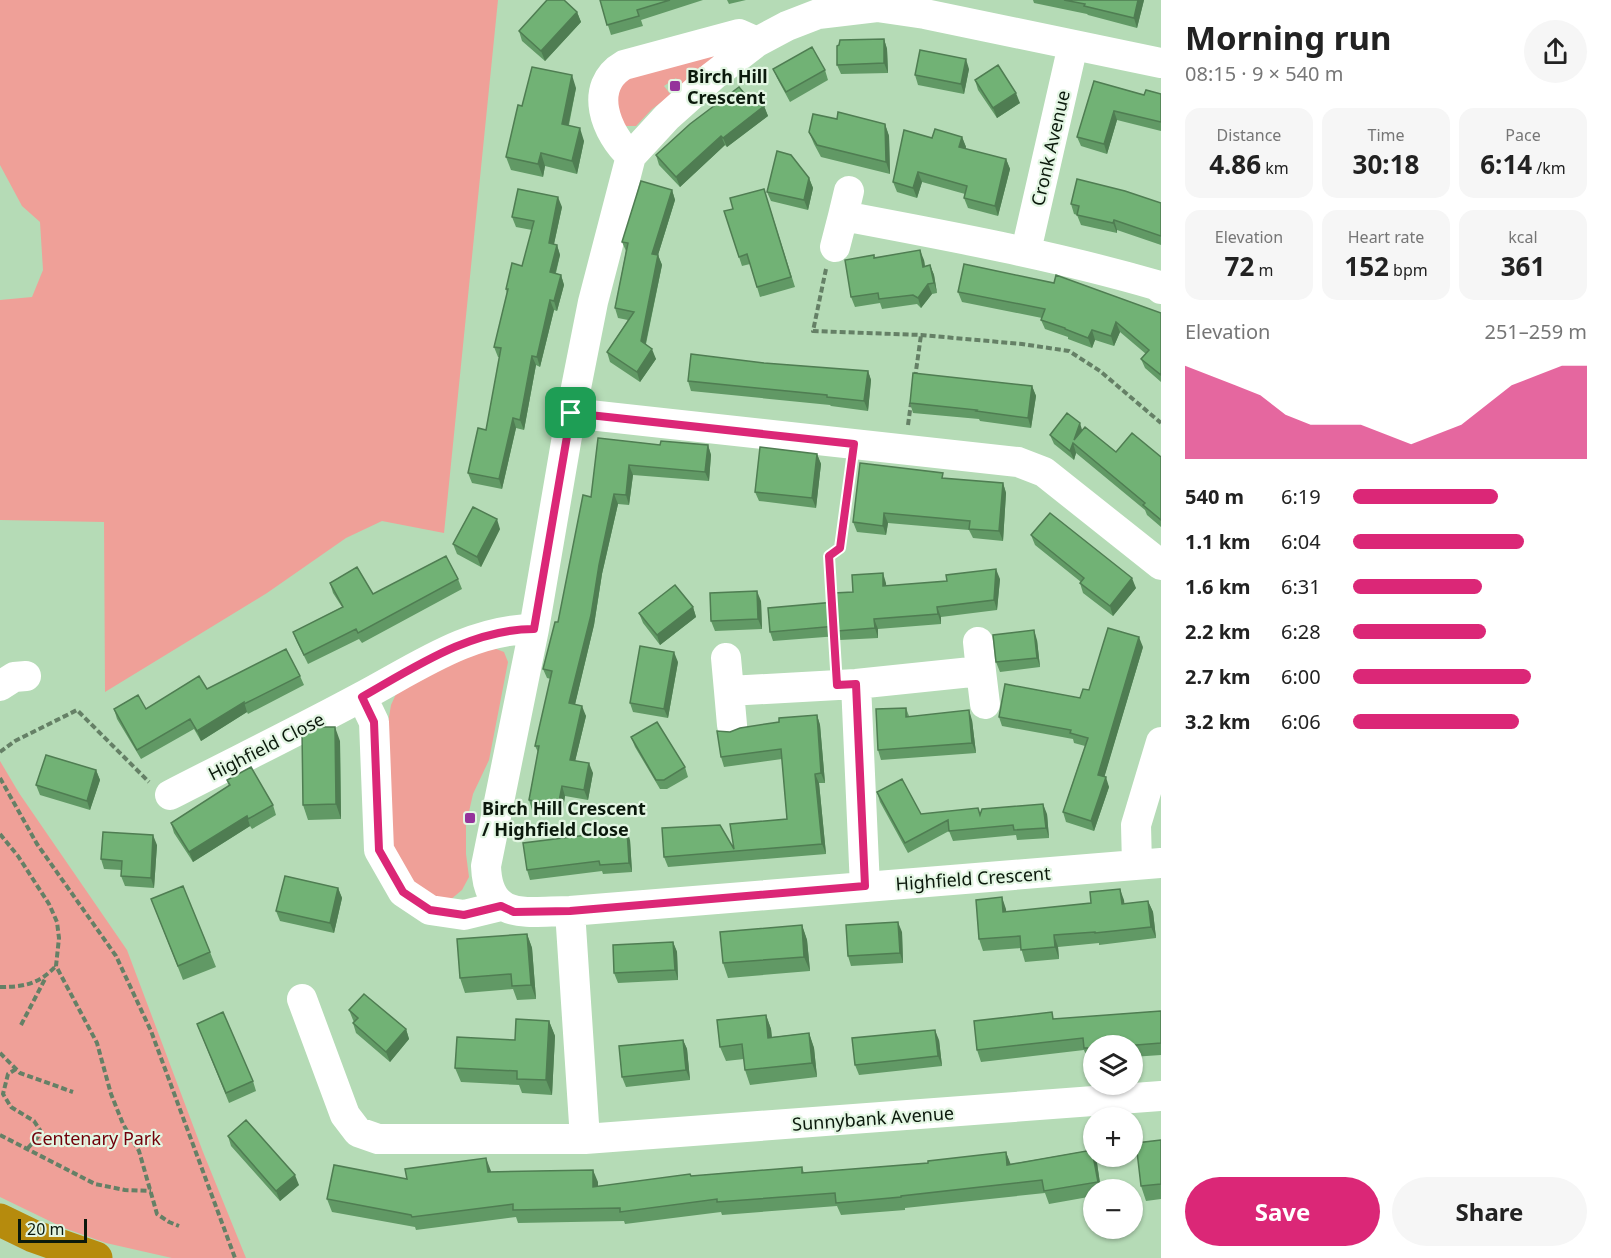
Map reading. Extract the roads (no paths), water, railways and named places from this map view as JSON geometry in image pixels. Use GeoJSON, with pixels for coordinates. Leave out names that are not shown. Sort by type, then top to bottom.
{"type":"FeatureCollection","features":[{"type":"Feature","properties":{"kind":"highway"},"geometry":{"type":"LineString","coordinates":[[0,1220],[33,1236],[96,1258]]}},
{"type":"Feature","properties":{"kind":"street"},"geometry":{"type":"LineString","coordinates":[[362,697],[374,722],[379,850],[403,892],[430,910],[464,915],[501,906],[489,890],[487,854],[534,629],[571,413],[594,302],[631,156],[667,117],[713,76],[757,42],[787,26],[818,14],[877,7],[925,14],[1161,63]]}},
{"type":"Feature","properties":{"kind":"street"},"geometry":{"type":"LineString","coordinates":[[631,156],[618,145],[608,126],[603,98],[607,81],[614,71],[624,66],[739,34],[757,42]]}},
{"type":"Feature","properties":{"kind":"street","name":"Cronk Avenue"},"geometry":{"type":"LineString","coordinates":[[1026,251],[1073,45]]}},
{"type":"Feature","properties":{"kind":"street"},"geometry":{"type":"LineString","coordinates":[[835,247],[846,203],[1102,269],[1155,285],[1161,289]]}},
{"type":"Feature","properties":{"kind":"street"},"geometry":{"type":"LineString","coordinates":[[571,413],[1018,462],[1044,472],[1161,565]]}},
{"type":"Feature","properties":{"kind":"street","name":"Highfield Close"},"geometry":{"type":"LineString","coordinates":[[170,795],[362,697],[438,654],[486,636],[513,629],[534,629]]}},
{"type":"Feature","properties":{"kind":"street"},"geometry":{"type":"LineString","coordinates":[[729,691],[847,684],[980,657],[985,704]]}},
{"type":"Feature","properties":{"kind":"street"},"geometry":{"type":"LineString","coordinates":[[726,658],[732,725]]}},
{"type":"Feature","properties":{"kind":"street"},"geometry":{"type":"LineString","coordinates":[[847,684],[865,886]]}},
{"type":"Feature","properties":{"kind":"street"},"geometry":{"type":"LineString","coordinates":[[1149,864],[1136,825],[1161,742]]}},
{"type":"Feature","properties":{"kind":"street","name":"Highfield Crescent"},"geometry":{"type":"LineString","coordinates":[[501,906],[514,912],[570,911],[1149,864]]}},
{"type":"Feature","properties":{"kind":"street"},"geometry":{"type":"LineString","coordinates":[[570,911],[585,1139]]}},
{"type":"Feature","properties":{"kind":"street","name":"Sunnybank Avenue"},"geometry":{"type":"LineString","coordinates":[[302,999],[345,1115],[358,1132],[378,1139],[585,1139],[1161,1096]]}},
{"type":"Feature","properties":{"kind":"place","name":"Birch Hill Crescent"},"geometry":{"type":"Point","coordinates":[675,86]}},
{"type":"Feature","properties":{"kind":"place","name":"Birch Hill Crescent / Highfield Close"},"geometry":{"type":"Point","coordinates":[470,818]}},
{"type":"Feature","properties":{"kind":"park label","name":"Centenary Park"},"geometry":{"type":"Point","coordinates":[96,1138]}}]}
